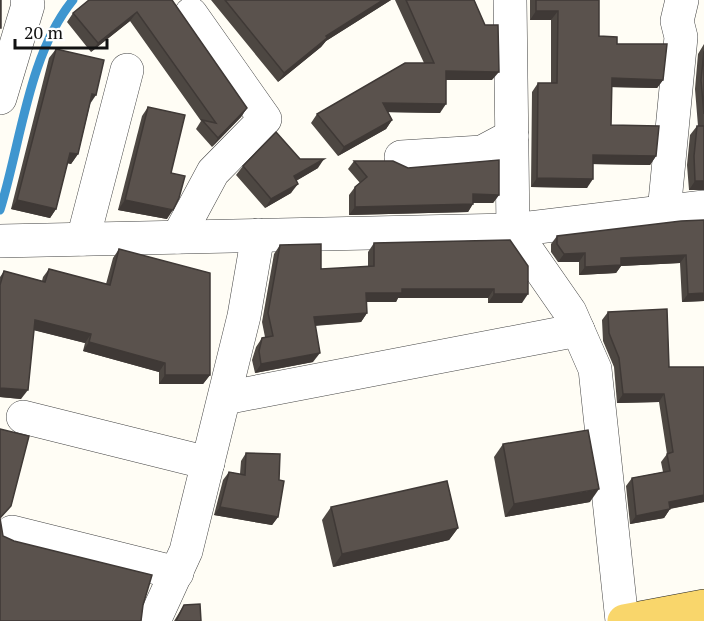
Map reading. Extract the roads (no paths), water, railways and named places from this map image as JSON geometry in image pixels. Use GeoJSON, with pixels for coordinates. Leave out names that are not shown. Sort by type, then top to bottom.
{"type":"FeatureCollection","features":[{"type":"Feature","properties":{"kind":"main road"},"geometry":{"type":"LineString","coordinates":[[623,621],[684,613]]}},
{"type":"Feature","properties":{"kind":"street"},"geometry":{"type":"LineString","coordinates":[[2,81],[28,5],[27,0]]}},
{"type":"Feature","properties":{"kind":"street"},"geometry":{"type":"LineString","coordinates":[[510,0],[513,230],[570,312],[595,369],[623,621]]}},
{"type":"Feature","properties":{"kind":"street"},"geometry":{"type":"LineString","coordinates":[[664,212],[681,37],[677,21],[682,0]]}},
{"type":"Feature","properties":{"kind":"street"},"geometry":{"type":"LineString","coordinates":[[178,237],[213,172],[265,118],[191,14]]}},
{"type":"Feature","properties":{"kind":"street"},"geometry":{"type":"LineString","coordinates":[[84,239],[128,70]]}},
{"type":"Feature","properties":{"kind":"street"},"geometry":{"type":"LineString","coordinates":[[401,158],[482,152],[512,136]]}},
{"type":"Feature","properties":{"kind":"street"},"geometry":{"type":"LineString","coordinates":[[0,241],[513,230],[704,207]]}},
{"type":"Feature","properties":{"kind":"street"},"geometry":{"type":"LineString","coordinates":[[154,621],[186,551],[244,316],[258,235]]}},
{"type":"Feature","properties":{"kind":"street"},"geometry":{"type":"LineString","coordinates":[[225,398],[578,330]]}},
{"type":"Feature","properties":{"kind":"street"},"geometry":{"type":"LineString","coordinates":[[22,417],[208,463]]}},
{"type":"Feature","properties":{"kind":"street"},"geometry":{"type":"LineString","coordinates":[[12,532],[177,573]]}},
{"type":"Feature","properties":{"kind":"waterway"},"geometry":{"type":"LineString","coordinates":[[0,210],[36,73],[58,22],[73,0]]}}]}
